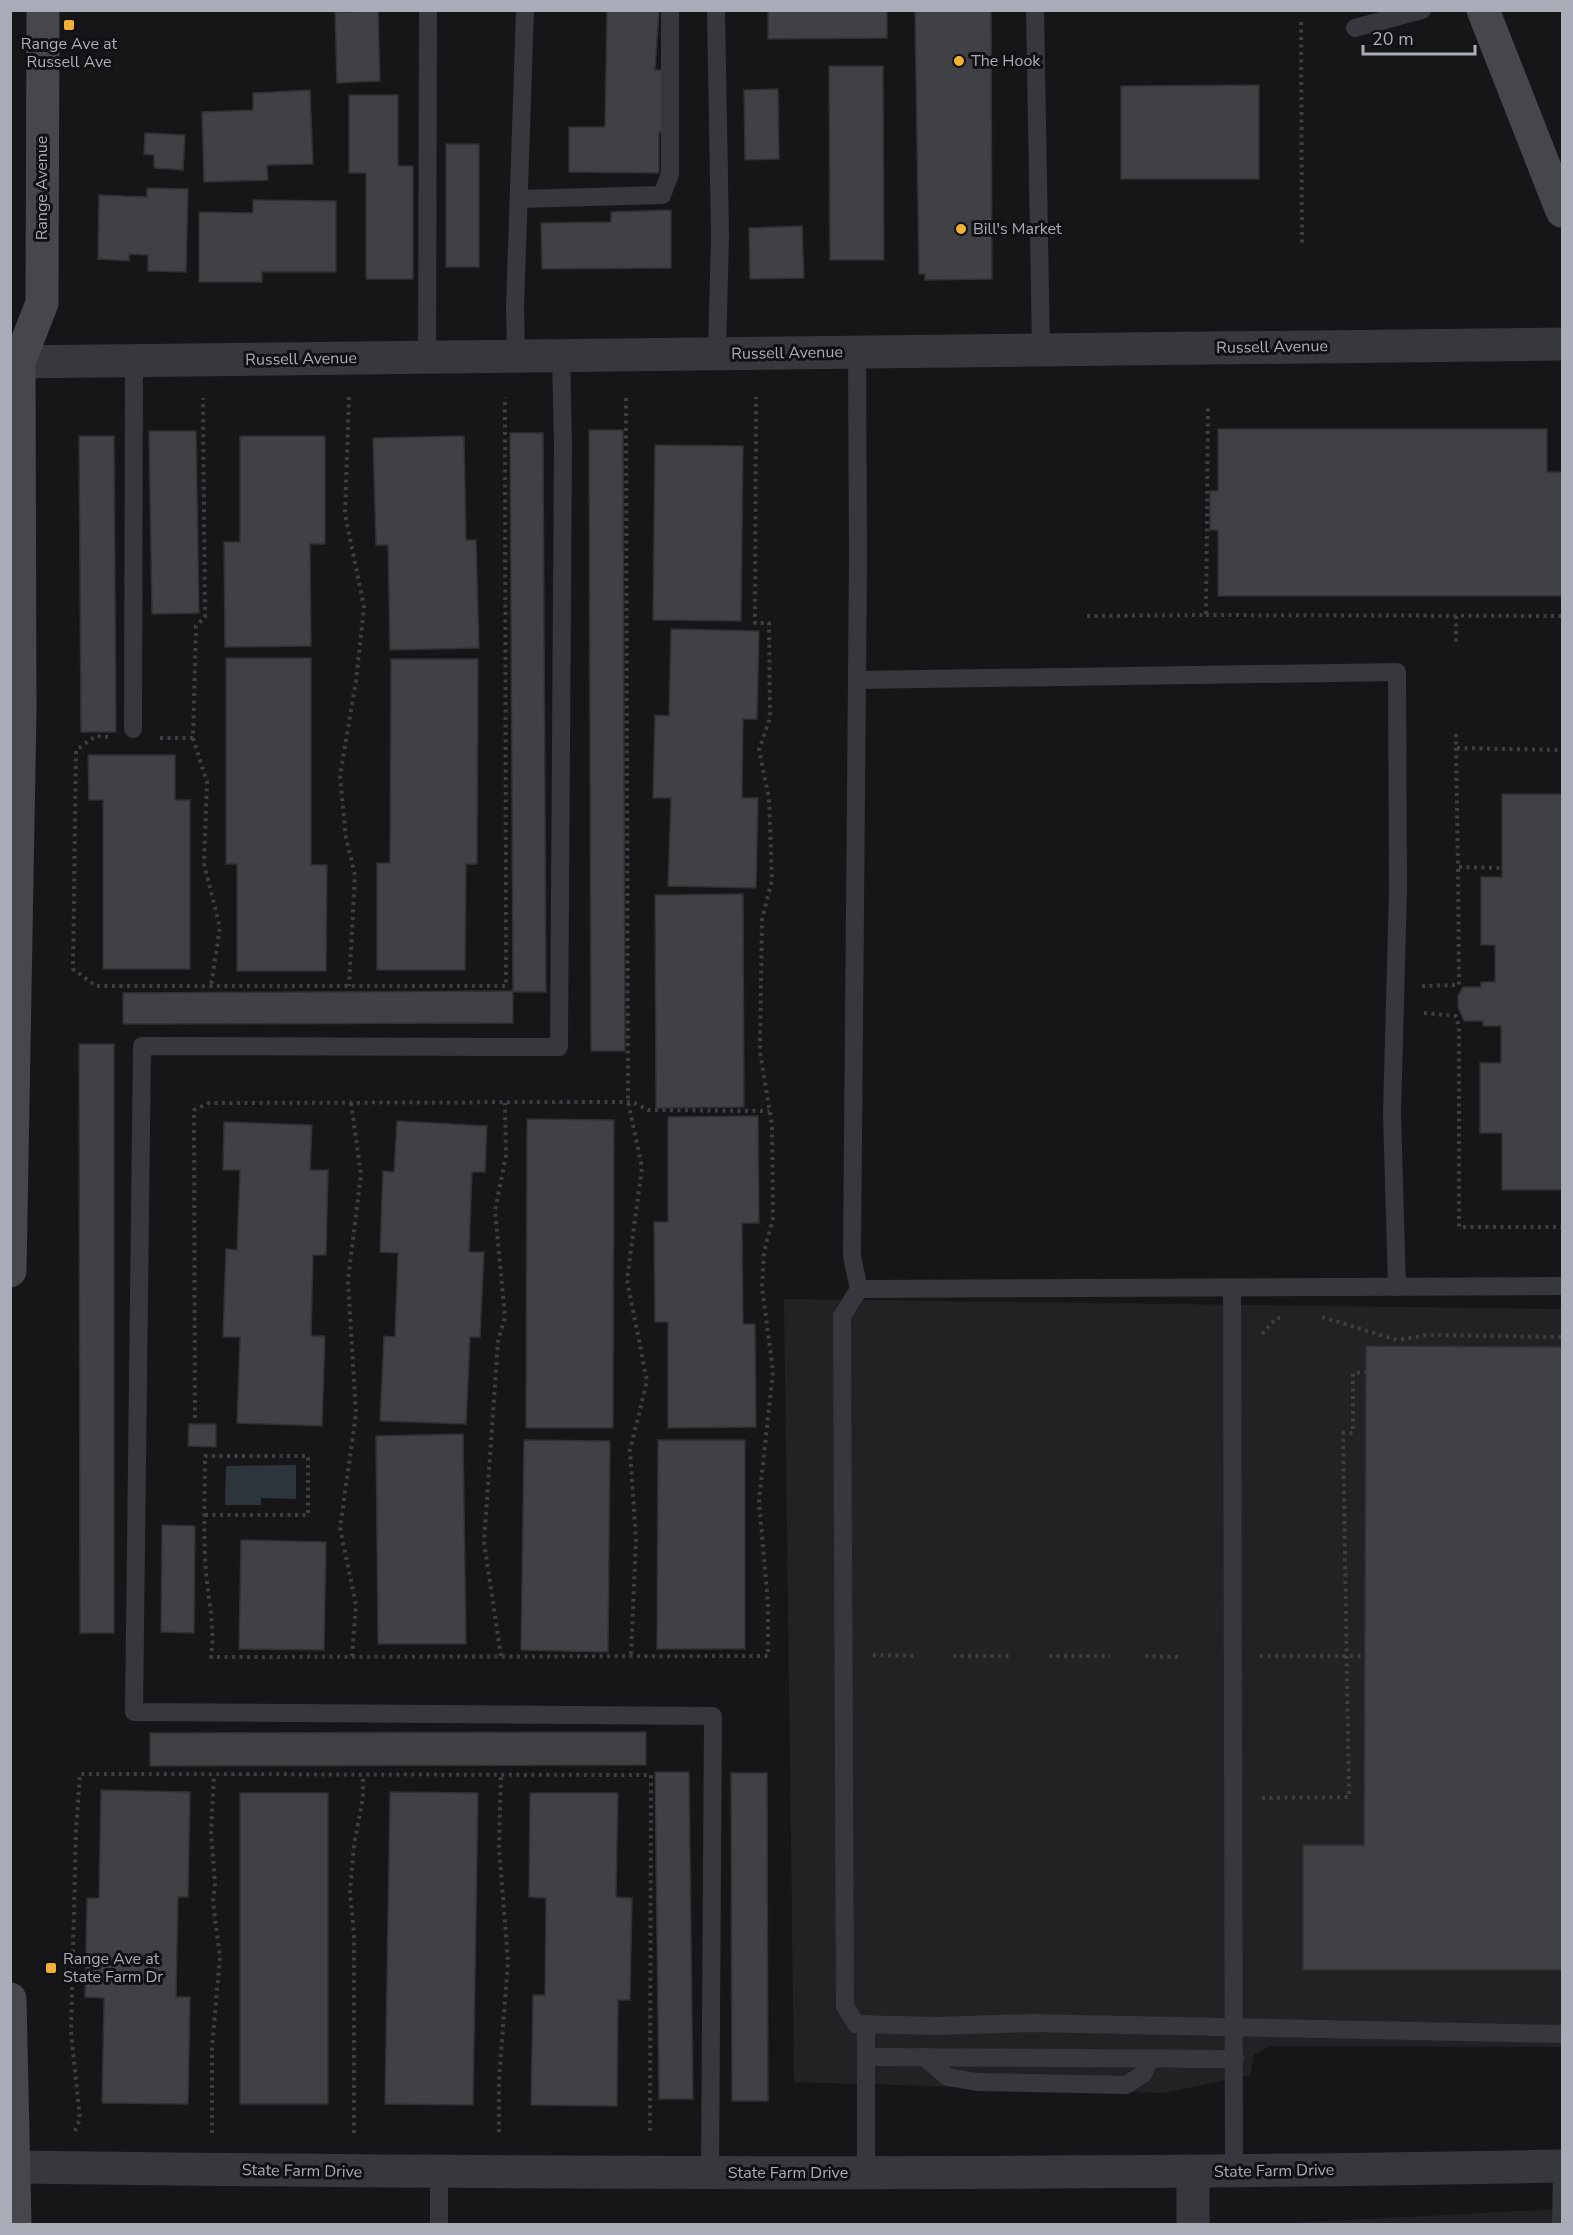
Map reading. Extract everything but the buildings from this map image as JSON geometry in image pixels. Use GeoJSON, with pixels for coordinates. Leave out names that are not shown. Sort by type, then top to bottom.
{"type":"FeatureCollection","features":[{"type":"Feature","properties":{"kind":"street","name":"Range Avenue"},"geometry":{"type":"LineString","coordinates":[[10,1271],[20,710],[13,357],[42,303],[43,10]]}},
{"type":"Feature","properties":{"kind":"street"},"geometry":{"type":"LineString","coordinates":[[1483,10],[1563,211]]}},
{"type":"Feature","properties":{"kind":"street","name":"Russell Avenue"},"geometry":{"type":"LineString","coordinates":[[13,357],[134,361],[1563,344]]}},
{"type":"Feature","properties":{"kind":"street"},"geometry":{"type":"LineString","coordinates":[[10,1999],[15,2224]]}},
{"type":"Feature","properties":{"kind":"street","name":"State Farm Drive"},"geometry":{"type":"LineString","coordinates":[[12,2167],[439,2173],[1193,2173],[1563,2166]]}},
{"type":"Feature","properties":{"kind":"street"},"geometry":{"type":"LineString","coordinates":[[1193,2173],[1193,2224]]}},
{"type":"Feature","properties":{"kind":"lane"},"geometry":{"type":"LineString","coordinates":[[427,358],[428,10]]}},
{"type":"Feature","properties":{"kind":"lane"},"geometry":{"type":"LineString","coordinates":[[516,356],[525,10]]}},
{"type":"Feature","properties":{"kind":"lane"},"geometry":{"type":"LineString","coordinates":[[519,199],[662,195],[670,174],[670,10]]}},
{"type":"Feature","properties":{"kind":"lane"},"geometry":{"type":"LineString","coordinates":[[716,10],[720,236],[717,354]]}},
{"type":"Feature","properties":{"kind":"lane"},"geometry":{"type":"LineString","coordinates":[[1035,10],[1041,350]]}},
{"type":"Feature","properties":{"kind":"lane"},"geometry":{"type":"LineString","coordinates":[[1355,28],[1422,10]]}},
{"type":"Feature","properties":{"kind":"lane"},"geometry":{"type":"LineString","coordinates":[[857,353],[857,680],[852,1256],[859,1289],[842,1316],[845,2006],[856,2024],[1030,2023],[1563,2034]]}},
{"type":"Feature","properties":{"kind":"lane"},"geometry":{"type":"LineString","coordinates":[[561,356],[563,444],[559,1047],[142,1046],[134,1712],[713,1716],[710,2173]]}},
{"type":"Feature","properties":{"kind":"lane"},"geometry":{"type":"LineString","coordinates":[[125,733],[134,361]]}},
{"type":"Feature","properties":{"kind":"lane"},"geometry":{"type":"LineString","coordinates":[[857,680],[1397,672],[1398,890],[1392,1113],[1397,1287]]}},
{"type":"Feature","properties":{"kind":"lane"},"geometry":{"type":"LineString","coordinates":[[859,1289],[1563,1286]]}},
{"type":"Feature","properties":{"kind":"lane"},"geometry":{"type":"LineString","coordinates":[[1232,1288],[1234,2172]]}},
{"type":"Feature","properties":{"kind":"lane"},"geometry":{"type":"LineString","coordinates":[[866,2024],[866,2173]]}},
{"type":"Feature","properties":{"kind":"lane"},"geometry":{"type":"LineString","coordinates":[[866,2057],[1235,2059]]}},
{"type":"Feature","properties":{"kind":"lane"},"geometry":{"type":"LineString","coordinates":[[924,2057],[948,2077],[977,2082],[1126,2085],[1143,2074],[1150,2059]]}},
{"type":"Feature","properties":{"kind":"lane"},"geometry":{"type":"LineString","coordinates":[[439,2173],[439,2224]]}},
{"type":"Feature","properties":{"kind":"lane"},"geometry":{"type":"LineString","coordinates":[[1561,2224],[1563,2174]]}},
{"type":"Feature","properties":{"kind":"path"},"geometry":{"type":"LineString","coordinates":[[1301,22],[1302,246]]}},
{"type":"Feature","properties":{"kind":"path"},"geometry":{"type":"LineString","coordinates":[[349,397],[345,514],[364,607],[356,681],[340,776],[345,838],[355,875],[349,986]]}},
{"type":"Feature","properties":{"kind":"path"},"geometry":{"type":"LineString","coordinates":[[125,733],[96,736],[76,750],[73,969],[96,986],[507,986],[505,397]]}},
{"type":"Feature","properties":{"kind":"path"},"geometry":{"type":"LineString","coordinates":[[205,1515],[308,1515],[308,1456],[205,1456],[205,1515],[206,1573],[214,1631],[211,1657],[768,1656],[768,1603],[759,1501],[773,1371],[762,1287],[764,1252],[773,1218],[769,1111],[760,1052],[762,919],[772,880],[769,798],[759,750],[770,718],[769,623],[754,623],[756,397]]}},
{"type":"Feature","properties":{"kind":"path"},"geometry":{"type":"LineString","coordinates":[[203,398],[205,617],[196,626],[193,738],[207,782],[204,864],[219,927],[211,986]]}},
{"type":"Feature","properties":{"kind":"path"},"geometry":{"type":"LineString","coordinates":[[626,398],[628,1102],[642,1167],[627,1280],[647,1381],[630,1449],[636,1540],[630,1656]]}},
{"type":"Feature","properties":{"kind":"path"},"geometry":{"type":"LineString","coordinates":[[1206,615],[1208,405]]}},
{"type":"Feature","properties":{"kind":"path"},"geometry":{"type":"LineString","coordinates":[[1087,616],[1563,616]]}},
{"type":"Feature","properties":{"kind":"path"},"geometry":{"type":"LineString","coordinates":[[1455,616],[1456,646]]}},
{"type":"Feature","properties":{"kind":"path"},"geometry":{"type":"LineString","coordinates":[[1415,986],[1460,985],[1456,734]]}},
{"type":"Feature","properties":{"kind":"path"},"geometry":{"type":"LineString","coordinates":[[150,737],[193,738]]}},
{"type":"Feature","properties":{"kind":"path"},"geometry":{"type":"LineString","coordinates":[[1456,748],[1563,750]]}},
{"type":"Feature","properties":{"kind":"path"},"geometry":{"type":"LineString","coordinates":[[1458,867],[1502,868]]}},
{"type":"Feature","properties":{"kind":"path"},"geometry":{"type":"LineString","coordinates":[[1416,1012],[1456,1016],[1460,1028],[1459,1227],[1563,1227]]}},
{"type":"Feature","properties":{"kind":"path"},"geometry":{"type":"LineString","coordinates":[[195,1418],[194,1110],[209,1103],[628,1102],[648,1110],[769,1111]]}},
{"type":"Feature","properties":{"kind":"path"},"geometry":{"type":"LineString","coordinates":[[351,1103],[361,1174],[348,1280],[356,1414],[340,1528],[356,1605],[352,1657]]}},
{"type":"Feature","properties":{"kind":"path"},"geometry":{"type":"LineString","coordinates":[[501,1656],[484,1542],[498,1341],[504,1317],[495,1211],[506,1155],[505,1103]]}},
{"type":"Feature","properties":{"kind":"path"},"geometry":{"type":"LineString","coordinates":[[1339,1316],[1315,1316],[1397,1340],[1427,1335],[1563,1337]]}},
{"type":"Feature","properties":{"kind":"path"},"geometry":{"type":"LineString","coordinates":[[1261,1340],[1262,1331],[1276,1318],[1286,1317]]}},
{"type":"Feature","properties":{"kind":"path"},"geometry":{"type":"LineString","coordinates":[[1259,1809],[1259,1798],[1349,1797],[1343,1433],[1353,1433],[1353,1372],[1366,1372]]}},
{"type":"Feature","properties":{"kind":"path"},"geometry":{"type":"LineString","coordinates":[[1257,1645],[1257,1656],[1365,1656]]}},
{"type":"Feature","properties":{"kind":"path"},"geometry":{"type":"LineString","coordinates":[[843,1655],[917,1656]]}},
{"type":"Feature","properties":{"kind":"path"},"geometry":{"type":"LineString","coordinates":[[953,1656],[1012,1656]]}},
{"type":"Feature","properties":{"kind":"path"},"geometry":{"type":"LineString","coordinates":[[1049,1656],[1110,1656]]}},
{"type":"Feature","properties":{"kind":"path"},"geometry":{"type":"LineString","coordinates":[[1145,1656],[1180,1657]]}},
{"type":"Feature","properties":{"kind":"path"},"geometry":{"type":"LineString","coordinates":[[75,2131],[80,2119],[71,2032],[76,1830],[80,1774],[501,1774],[651,1775],[650,2132]]}},
{"type":"Feature","properties":{"kind":"path"},"geometry":{"type":"LineString","coordinates":[[212,2133],[212,2048],[219,1957],[213,1902],[215,1883],[211,1833],[214,1774]]}},
{"type":"Feature","properties":{"kind":"path"},"geometry":{"type":"LineString","coordinates":[[354,2133],[354,1934],[350,1892],[354,1845],[363,1797],[363,1774]]}},
{"type":"Feature","properties":{"kind":"path"},"geometry":{"type":"LineString","coordinates":[[499,2132],[499,2080],[508,1961],[499,1847],[501,1774]]}},
{"type":"Feature","properties":{"kind":"shaded area"},"geometry":{"type":"Polygon","coordinates":[[[784,1299],[1562,1309],[1562,2047],[1269,2046],[1254,2055],[1250,2075],[1163,2093],[794,2082],[784,1299]]]}},
{"type":"Feature","properties":{"kind":"shaded area"},"geometry":{"type":"Polygon","coordinates":[[[296,1465],[296,1499],[261,1498],[261,1505],[225,1505],[226,1466],[296,1465]]]}},
{"type":"Feature","properties":{"kind":"shaded area"},"geometry":{"type":"Polygon","coordinates":[[[1562,2209],[1562,2224],[1271,2224],[1562,2209]]]}},
{"type":"Feature","properties":{"kind":"place","name":"Range Ave at Russell Ave"},"geometry":{"type":"Point","coordinates":[69,25]}},
{"type":"Feature","properties":{"kind":"place","name":"The Hook"},"geometry":{"type":"Point","coordinates":[959,61]}},
{"type":"Feature","properties":{"kind":"place","name":"Bill's Market"},"geometry":{"type":"Point","coordinates":[961,229]}},
{"type":"Feature","properties":{"kind":"place","name":"Range Ave at State Farm Dr"},"geometry":{"type":"Point","coordinates":[51,1968]}}]}
